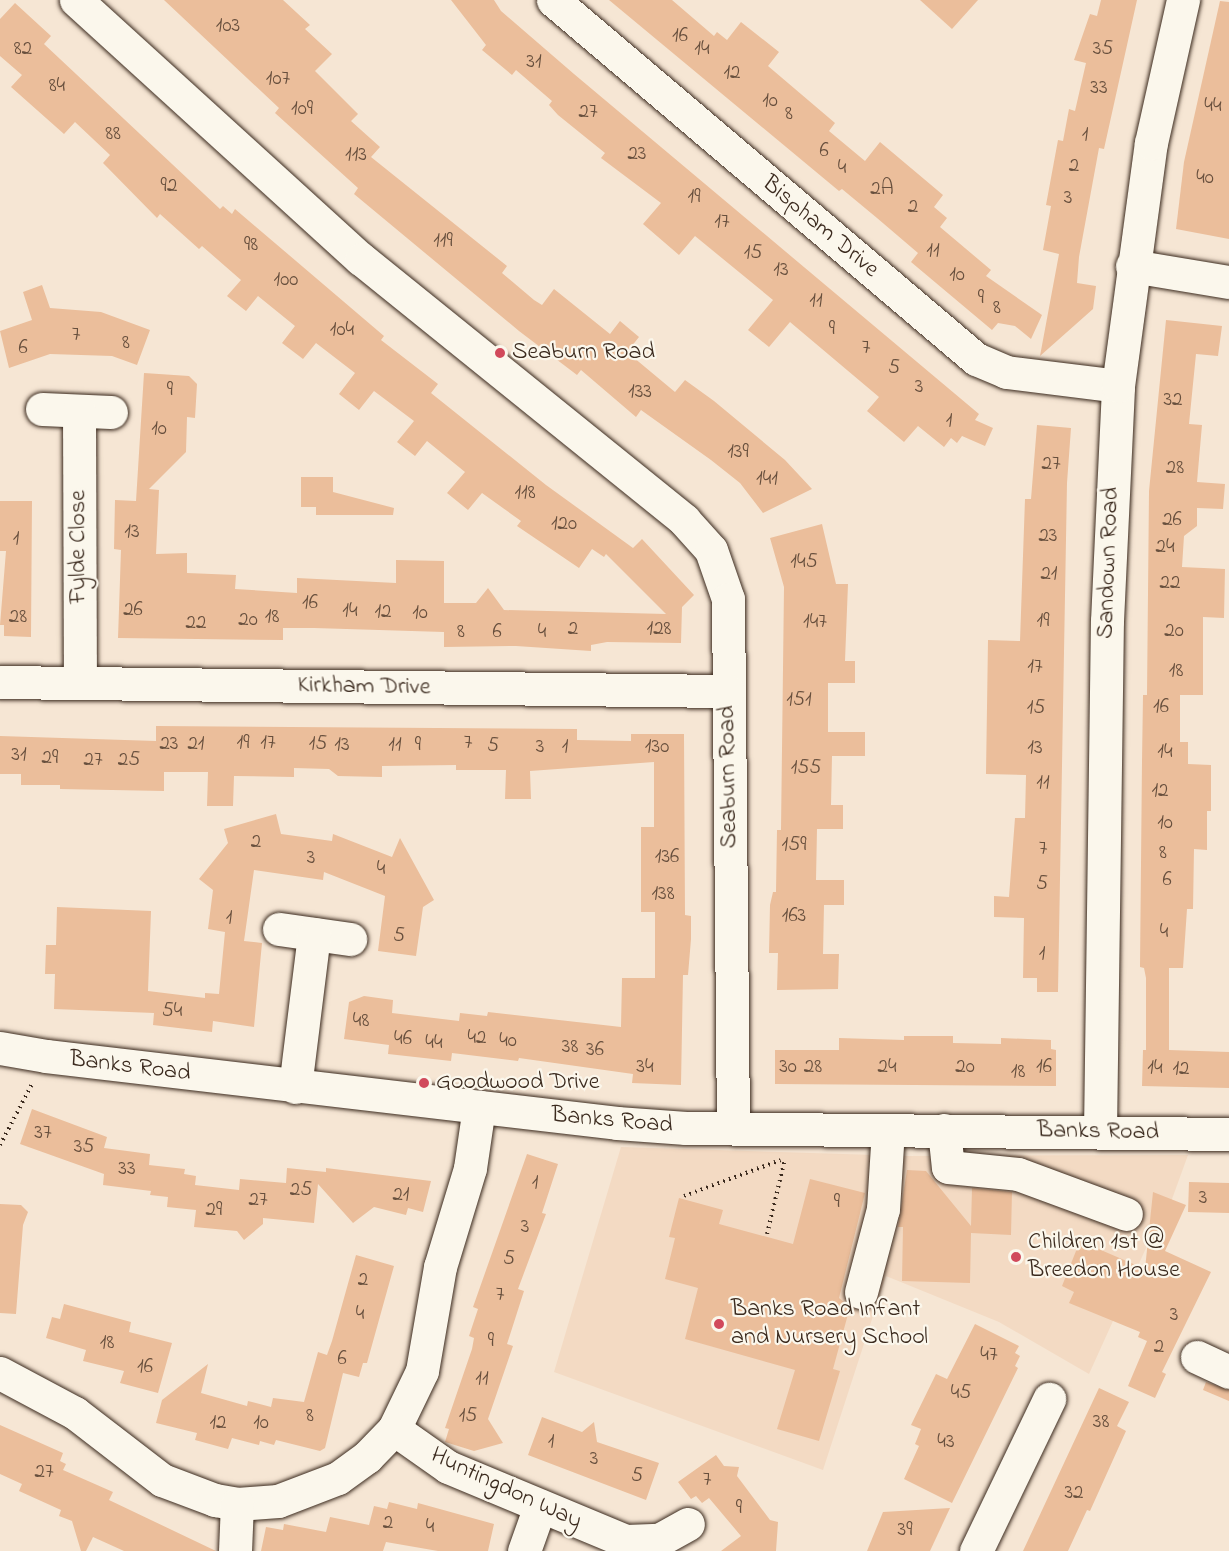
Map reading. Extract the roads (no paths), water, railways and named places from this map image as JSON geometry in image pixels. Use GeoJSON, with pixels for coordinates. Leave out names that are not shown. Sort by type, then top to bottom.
{"type":"FeatureCollection","features":[{"type":"Feature","properties":{"kind":"street","name":"Seaburn Road"},"geometry":{"type":"LineString","coordinates":[[76,0],[361,259],[703,539],[720,570],[728,599],[733,1128]]}},
{"type":"Feature","properties":{"kind":"street","name":"Bispham Drive"},"geometry":{"type":"LineString","coordinates":[[553,0],[976,359],[1006,372],[1118,387]]}},
{"type":"Feature","properties":{"kind":"street","name":"Sandown Road"},"geometry":{"type":"LineString","coordinates":[[1100,1132],[1107,621],[1118,387],[1132,266],[1151,143],[1183,0]]}},
{"type":"Feature","properties":{"kind":"street"},"geometry":{"type":"LineString","coordinates":[[1132,266],[1229,282]]}},
{"type":"Feature","properties":{"kind":"street"},"geometry":{"type":"LineString","coordinates":[[42,410],[111,412]]}},
{"type":"Feature","properties":{"kind":"street","name":"Fylde Close"},"geometry":{"type":"LineString","coordinates":[[79,411],[80,683]]}},
{"type":"Feature","properties":{"kind":"street","name":"Kirkham Drive"},"geometry":{"type":"LineString","coordinates":[[0,682],[728,692]]}},
{"type":"Feature","properties":{"kind":"street"},"geometry":{"type":"LineString","coordinates":[[279,929],[350,939]]}},
{"type":"Feature","properties":{"kind":"street"},"geometry":{"type":"LineString","coordinates":[[295,1087],[314,934]]}},
{"type":"Feature","properties":{"kind":"street","name":"Banks Road"},"geometry":{"type":"LineString","coordinates":[[0,1048],[46,1056],[295,1087],[616,1123],[733,1128],[788,1144],[888,1130],[1229,1134]]}},
{"type":"Feature","properties":{"kind":"street"},"geometry":{"type":"LineString","coordinates":[[0,1372],[75,1413],[162,1480],[215,1500],[237,1504],[278,1501],[320,1487],[349,1472],[394,1429],[422,1371],[440,1267],[470,1168],[479,1107]]}},
{"type":"Feature","properties":{"kind":"street"},"geometry":{"type":"LineString","coordinates":[[861,1292],[883,1209],[888,1130]]}},
{"type":"Feature","properties":{"kind":"street"},"geometry":{"type":"LineString","coordinates":[[944,1131],[948,1167],[1018,1174],[1126,1214]]}},
{"type":"Feature","properties":{"kind":"street"},"geometry":{"type":"LineString","coordinates":[[1197,1357],[1229,1372]]}},
{"type":"Feature","properties":{"kind":"street"},"geometry":{"type":"LineString","coordinates":[[976,1551],[1049,1399]]}},
{"type":"Feature","properties":{"kind":"street","name":"Huntingdon Way"},"geometry":{"type":"LineString","coordinates":[[394,1429],[448,1467],[626,1540],[661,1545],[688,1524]]}},
{"type":"Feature","properties":{"kind":"street"},"geometry":{"type":"LineString","coordinates":[[236,1551],[237,1504]]}},
{"type":"Feature","properties":{"kind":"street"},"geometry":{"type":"LineString","coordinates":[[524,1551],[540,1506]]}},
{"type":"Feature","properties":{"kind":"place","name":"Seaburn Road"},"geometry":{"type":"Point","coordinates":[500,353]}},
{"type":"Feature","properties":{"kind":"place","name":"Goodwood Drive"},"geometry":{"type":"Point","coordinates":[424,1083]}},
{"type":"Feature","properties":{"kind":"place","name":"Children 1st @ Breedon House"},"geometry":{"type":"Point","coordinates":[1016,1257]}},
{"type":"Feature","properties":{"kind":"place","name":"Banks Road Infant and Nursery School"},"geometry":{"type":"Point","coordinates":[719,1324]}}]}
